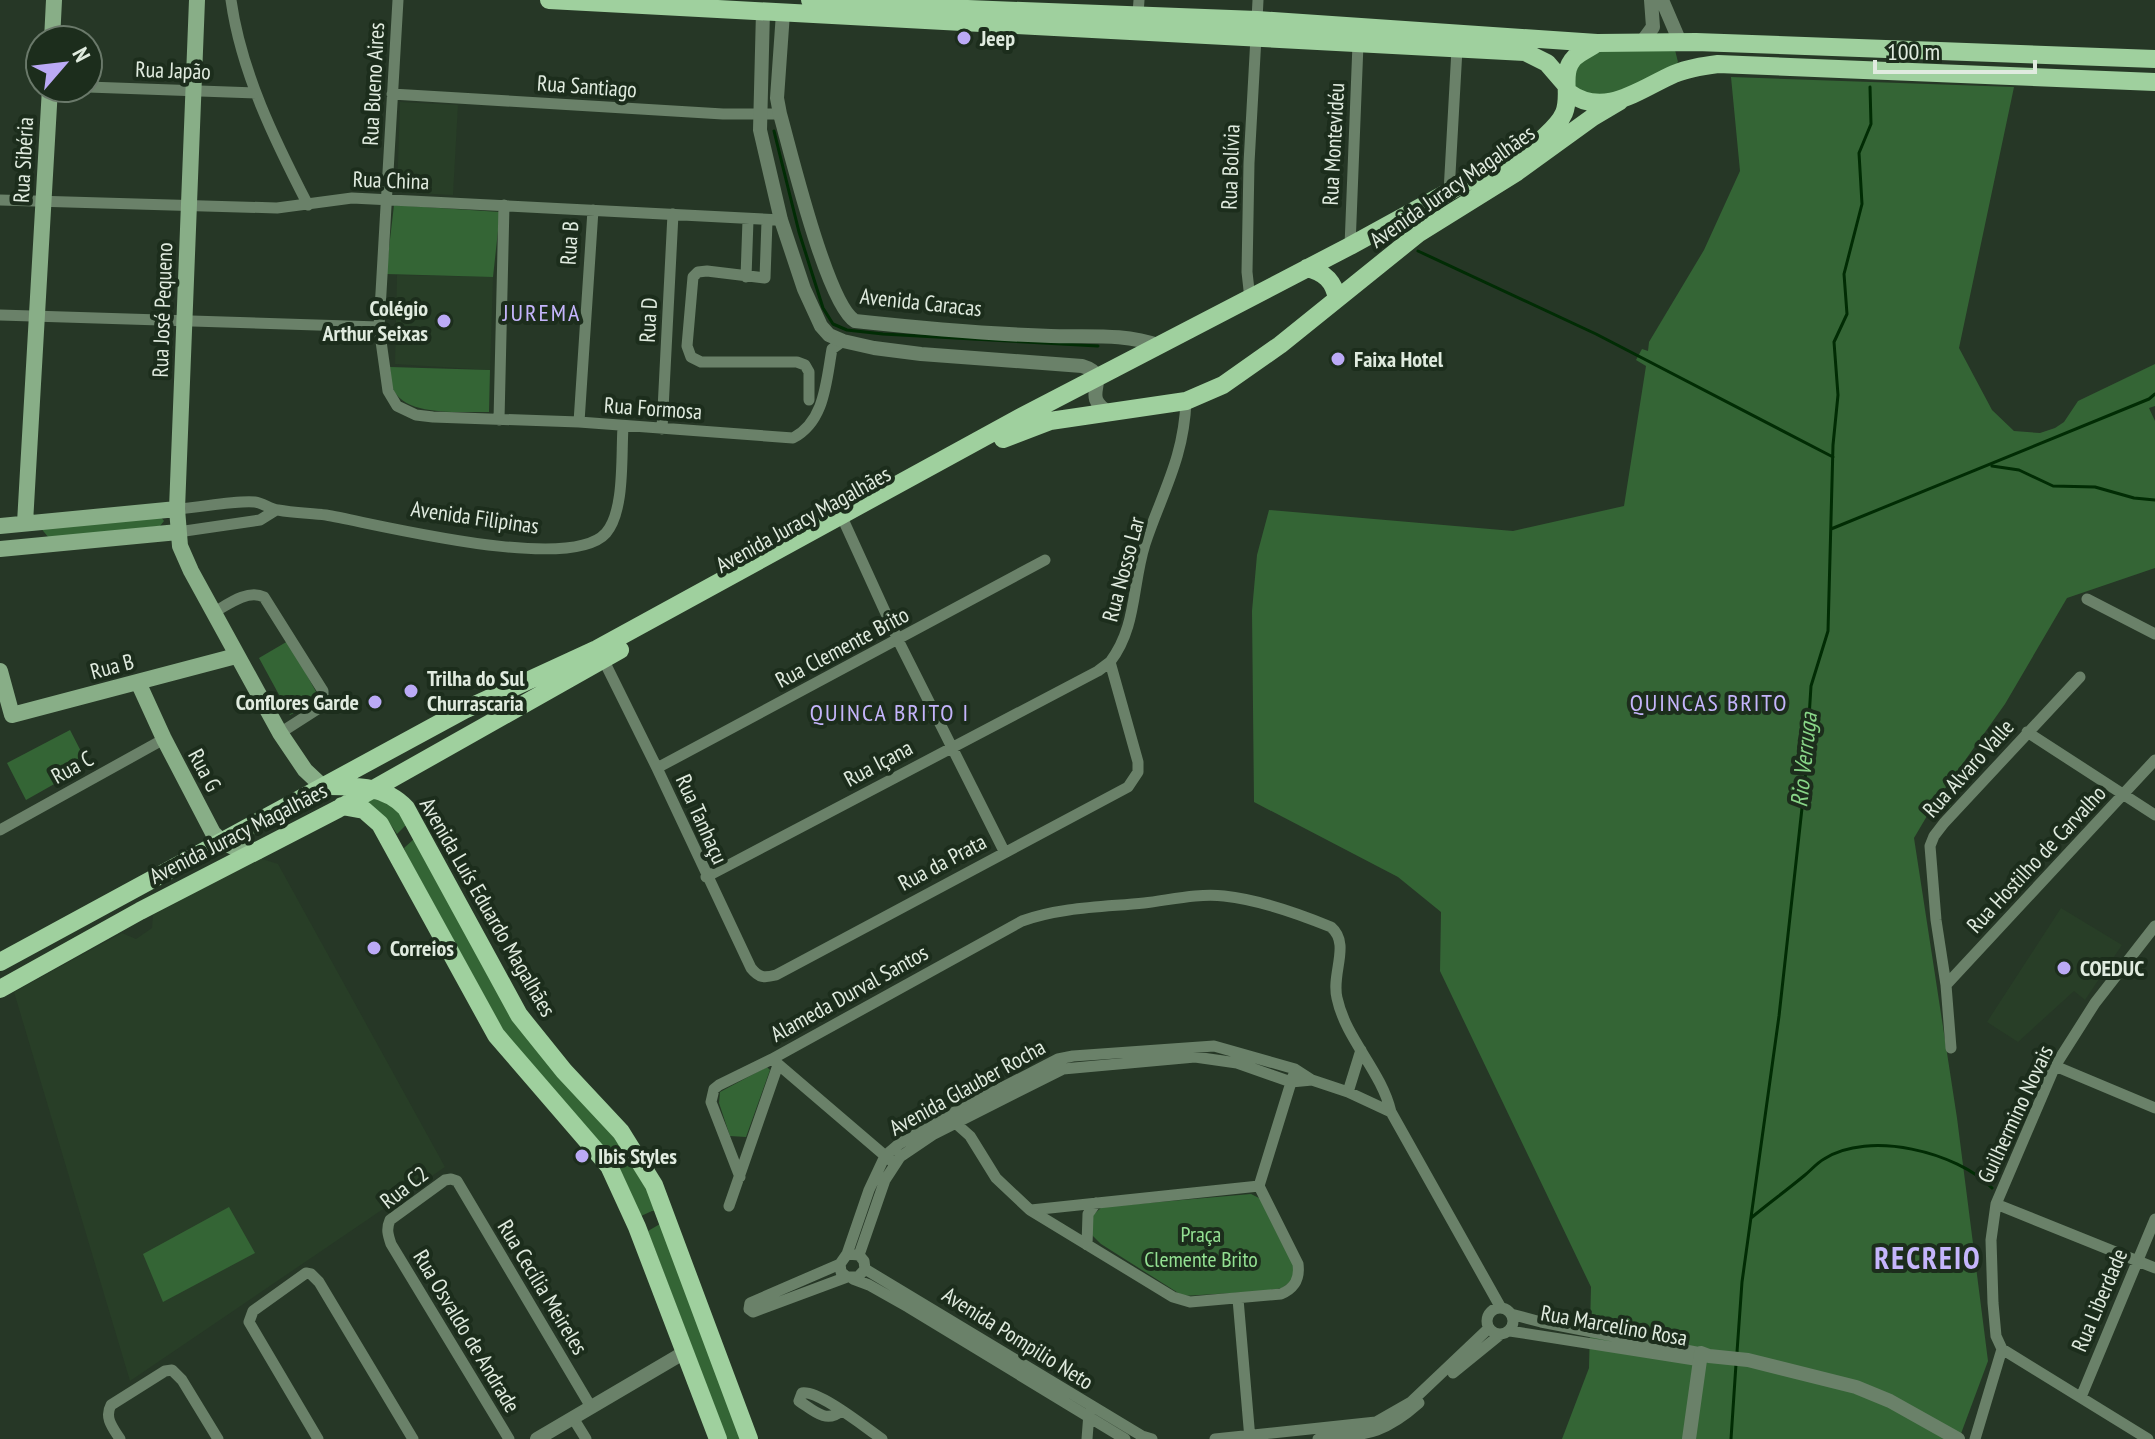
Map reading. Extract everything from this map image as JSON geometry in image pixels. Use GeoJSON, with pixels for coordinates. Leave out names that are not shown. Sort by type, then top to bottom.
{"type":"FeatureCollection","features":[{"type":"Feature","properties":{"kind":"main road"},"geometry":{"type":"LineString","coordinates":[[53,24],[54,0]]}},
{"type":"Feature","properties":{"kind":"main road","name":"Rua José Pequeno"},"geometry":{"type":"LineString","coordinates":[[197,0],[178,532],[184,557],[236,656],[280,733],[305,770],[322,786]]}},
{"type":"Feature","properties":{"kind":"main road"},"geometry":{"type":"LineString","coordinates":[[549,0],[783,13],[1597,43],[1680,42],[2155,59]]}},
{"type":"Feature","properties":{"kind":"main road"},"geometry":{"type":"LineString","coordinates":[[810,0],[1139,7],[1358,44],[1525,52],[1547,63],[1577,99],[1592,103],[1620,101]]}},
{"type":"Feature","properties":{"kind":"main road","name":"Avenida Juracy Magalhães"},"geometry":{"type":"LineString","coordinates":[[0,989],[519,709],[1008,424],[1350,246],[1539,142],[1560,121],[1567,104],[1566,72],[1575,58],[1597,43]]}},
{"type":"Feature","properties":{"kind":"main road","name":"Avenida Juracy Magalhães"},"geometry":{"type":"LineString","coordinates":[[0,962],[131,888],[464,710],[597,649],[981,449],[1050,421],[1186,401],[1240,375],[1419,233],[1517,172],[1593,117],[1677,73],[1718,64],[2155,82]]}},
{"type":"Feature","properties":{"kind":"main road","name":"Rua Sibéria"},"geometry":{"type":"LineString","coordinates":[[25,523],[49,104]]}},
{"type":"Feature","properties":{"kind":"main road"},"geometry":{"type":"LineString","coordinates":[[1307,268],[1326,277],[1335,288],[1337,299]]}},
{"type":"Feature","properties":{"kind":"main road","name":"Avenida Filipinas"},"geometry":{"type":"LineString","coordinates":[[0,526],[177,509]]}},
{"type":"Feature","properties":{"kind":"main road"},"geometry":{"type":"LineString","coordinates":[[0,541],[25,523],[47,543]]}},
{"type":"Feature","properties":{"kind":"main road","name":"Avenida Filipinas"},"geometry":{"type":"LineString","coordinates":[[0,549],[178,532]]}},
{"type":"Feature","properties":{"kind":"main road","name":"Rua B"},"geometry":{"type":"LineString","coordinates":[[6,717],[236,656]]}},
{"type":"Feature","properties":{"kind":"main road"},"geometry":{"type":"LineString","coordinates":[[0,671],[6,717]]}},
{"type":"Feature","properties":{"kind":"main road","name":"Rua G"},"geometry":{"type":"LineString","coordinates":[[138,682],[213,833],[221,841]]}},
{"type":"Feature","properties":{"kind":"main road"},"geometry":{"type":"LineString","coordinates":[[509,689],[519,709]]}},
{"type":"Feature","properties":{"kind":"main road"},"geometry":{"type":"LineString","coordinates":[[406,808],[404,787],[409,769]]}},
{"type":"Feature","properties":{"kind":"main road"},"geometry":{"type":"LineString","coordinates":[[322,786],[374,789]]}},
{"type":"Feature","properties":{"kind":"main road","name":"Avenida Luís Eduardo Magalhães"},"geometry":{"type":"LineString","coordinates":[[374,789],[398,800],[406,808],[519,1015],[546,1050],[621,1132],[654,1185],[749,1439]]}},
{"type":"Feature","properties":{"kind":"main road"},"geometry":{"type":"LineString","coordinates":[[342,806],[357,807],[372,816],[395,851],[496,1035],[609,1166],[637,1227],[718,1439]]}},
{"type":"Feature","properties":{"kind":"main road"},"geometry":{"type":"LineString","coordinates":[[395,851],[409,835],[420,835]]}},
{"type":"Feature","properties":{"kind":"main road"},"geometry":{"type":"LineString","coordinates":[[221,841],[239,849],[258,851]]}},
{"type":"Feature","properties":{"kind":"main road"},"geometry":{"type":"LineString","coordinates":[[131,888],[142,898],[140,911]]}},
{"type":"Feature","properties":{"kind":"main road"},"geometry":{"type":"LineString","coordinates":[[637,1227],[649,1218],[667,1219]]}},
{"type":"Feature","properties":{"kind":"street"},"geometry":{"type":"LineString","coordinates":[[231,0],[256,93],[308,205]]}},
{"type":"Feature","properties":{"kind":"street","name":"Rua Bueno Aires"},"geometry":{"type":"LineString","coordinates":[[397,406],[388,391],[379,327],[398,0]]}},
{"type":"Feature","properties":{"kind":"street","name":"Rua Bolívia"},"geometry":{"type":"LineString","coordinates":[[1250,299],[1247,272],[1249,163],[1258,0]]}},
{"type":"Feature","properties":{"kind":"street"},"geometry":{"type":"LineString","coordinates":[[1642,42],[1653,27],[1651,0]]}},
{"type":"Feature","properties":{"kind":"street"},"geometry":{"type":"LineString","coordinates":[[1662,0],[1680,42]]}},
{"type":"Feature","properties":{"kind":"street"},"geometry":{"type":"LineString","coordinates":[[763,11],[759,114],[774,220],[821,326],[829,335],[843,341],[921,354],[1017,359],[1091,368],[1099,379],[1095,399],[1109,412]]}},
{"type":"Feature","properties":{"kind":"street","name":"Avenida Caracas"},"geometry":{"type":"LineString","coordinates":[[783,13],[777,98],[780,114],[830,283],[843,311],[855,321],[1051,336],[1134,337],[1161,346]]}},
{"type":"Feature","properties":{"kind":"street","name":"Rua Montevidéu"},"geometry":{"type":"LineString","coordinates":[[1350,246],[1358,44]]}},
{"type":"Feature","properties":{"kind":"street"},"geometry":{"type":"LineString","coordinates":[[1449,192],[1457,49]]}},
{"type":"Feature","properties":{"kind":"street","name":"Rua Japão"},"geometry":{"type":"LineString","coordinates":[[104,88],[256,93]]}},
{"type":"Feature","properties":{"kind":"street","name":"Rua Santiago"},"geometry":{"type":"LineString","coordinates":[[392,94],[723,114],[780,114]]}},
{"type":"Feature","properties":{"kind":"street","name":"Rua China"},"geometry":{"type":"LineString","coordinates":[[0,200],[277,208],[338,199],[387,199],[774,220]]}},
{"type":"Feature","properties":{"kind":"street"},"geometry":{"type":"LineString","coordinates":[[499,420],[504,205]]}},
{"type":"Feature","properties":{"kind":"street","name":"Rua B"},"geometry":{"type":"LineString","coordinates":[[579,422],[593,210]]}},
{"type":"Feature","properties":{"kind":"street","name":"Rua D"},"geometry":{"type":"LineString","coordinates":[[662,429],[673,214]]}},
{"type":"Feature","properties":{"kind":"street"},"geometry":{"type":"LineString","coordinates":[[746,277],[748,220]]}},
{"type":"Feature","properties":{"kind":"street"},"geometry":{"type":"LineString","coordinates":[[774,220],[765,278],[707,271],[698,272],[693,277],[687,346],[691,357],[701,362],[797,362],[805,365],[809,372],[809,400]]}},
{"type":"Feature","properties":{"kind":"street"},"geometry":{"type":"LineString","coordinates":[[0,315],[379,327]]}},
{"type":"Feature","properties":{"kind":"street","name":"Rua Formosa"},"geometry":{"type":"LineString","coordinates":[[397,406],[416,415],[579,422],[793,438],[813,422],[820,405],[832,349],[843,341]]}},
{"type":"Feature","properties":{"kind":"street","name":"Rua Nosso Lar"},"geometry":{"type":"LineString","coordinates":[[1110,662],[1121,648],[1130,626],[1146,544],[1180,452],[1186,401]]}},
{"type":"Feature","properties":{"kind":"street","name":"Avenida Filipinas"},"geometry":{"type":"LineString","coordinates":[[177,509],[255,502],[276,510],[324,515],[480,545],[550,549],[579,545],[606,533],[617,512],[623,427]]}},
{"type":"Feature","properties":{"kind":"street","name":"Avenida Filipinas"},"geometry":{"type":"LineString","coordinates":[[178,532],[260,520],[276,510]]}},
{"type":"Feature","properties":{"kind":"street"},"geometry":{"type":"LineString","coordinates":[[843,519],[898,640],[1004,851]]}},
{"type":"Feature","properties":{"kind":"street","name":"Rua Clemente Brito"},"geometry":{"type":"LineString","coordinates":[[657,768],[1045,560]]}},
{"type":"Feature","properties":{"kind":"street"},"geometry":{"type":"LineString","coordinates":[[213,613],[250,595],[264,597],[323,691],[323,703],[319,708],[280,733]]}},
{"type":"Feature","properties":{"kind":"street"},"geometry":{"type":"LineString","coordinates":[[2087,599],[2155,634]]}},
{"type":"Feature","properties":{"kind":"street","name":"Rua Tanhaçu"},"geometry":{"type":"LineString","coordinates":[[603,659],[751,968],[765,978],[776,975]]}},
{"type":"Feature","properties":{"kind":"street","name":"Rua Içana"},"geometry":{"type":"LineString","coordinates":[[706,877],[1110,662]]}},
{"type":"Feature","properties":{"kind":"street","name":"Rua da Prata"},"geometry":{"type":"LineString","coordinates":[[776,975],[1128,787],[1138,772],[1138,762],[1110,662]]}},
{"type":"Feature","properties":{"kind":"street","name":"Rua Alvaro Valle"},"geometry":{"type":"LineString","coordinates":[[1951,1048],[1936,920],[1931,841],[2080,677]]}},
{"type":"Feature","properties":{"kind":"street"},"geometry":{"type":"LineString","coordinates":[[2027,732],[2155,815]]}},
{"type":"Feature","properties":{"kind":"street","name":"Rua C"},"geometry":{"type":"LineString","coordinates":[[0,830],[164,739]]}},
{"type":"Feature","properties":{"kind":"street","name":"Rua Hostilho de Carvalho"},"geometry":{"type":"LineString","coordinates":[[1946,985],[2155,760]]}},
{"type":"Feature","properties":{"kind":"street","name":"Alameda Durval Santos"},"geometry":{"type":"LineString","coordinates":[[890,1160],[775,1062],[1003,931],[1022,921],[1052,912],[1222,896],[1286,910],[1331,927],[1337,932],[1342,949],[1335,980],[1337,997],[1344,1020],[1361,1050]]}},
{"type":"Feature","properties":{"kind":"street","name":"Guilhermino Novais"},"geometry":{"type":"LineString","coordinates":[[2002,1349],[1996,1336],[1993,1303],[1991,1240],[1996,1204],[2055,1066],[2095,1003],[2155,926]]}},
{"type":"Feature","properties":{"kind":"street","name":"Avenida Glauber Rocha"},"geometry":{"type":"LineString","coordinates":[[849,1258],[869,1190],[890,1160],[1058,1059],[1214,1046],[1295,1069],[1312,1080],[1391,1112]]}},
{"type":"Feature","properties":{"kind":"street"},"geometry":{"type":"LineString","coordinates":[[1348,1092],[1361,1050]]}},
{"type":"Feature","properties":{"kind":"street"},"geometry":{"type":"LineString","coordinates":[[1318,1439],[1372,1433],[1399,1421],[1513,1323],[1391,1112],[1385,1090],[1361,1050]]}},
{"type":"Feature","properties":{"kind":"street","name":"Avenida Glauber Rocha"},"geometry":{"type":"LineString","coordinates":[[952,1120],[1048,1076],[1075,1067],[1195,1057],[1237,1063],[1291,1082],[1312,1080]]}},
{"type":"Feature","properties":{"kind":"street"},"geometry":{"type":"LineString","coordinates":[[740,1177],[711,1095],[719,1085],[775,1062]]}},
{"type":"Feature","properties":{"kind":"street"},"geometry":{"type":"LineString","coordinates":[[729,1206],[775,1062]]}},
{"type":"Feature","properties":{"kind":"street"},"geometry":{"type":"LineString","coordinates":[[2055,1066],[2155,1108]]}},
{"type":"Feature","properties":{"kind":"street"},"geometry":{"type":"LineString","coordinates":[[952,1120],[970,1136],[996,1178],[1030,1210],[1173,1297],[1190,1302],[1281,1294],[1292,1289],[1300,1273],[1293,1250],[1259,1186],[1295,1069]]}},
{"type":"Feature","properties":{"kind":"street","name":"Rua C2"},"geometry":{"type":"LineString","coordinates":[[391,1244],[387,1226],[390,1220],[445,1180],[457,1181],[461,1188]]}},
{"type":"Feature","properties":{"kind":"street"},"geometry":{"type":"LineString","coordinates":[[1030,1210],[1259,1186]]}},
{"type":"Feature","properties":{"kind":"street","name":"Rua Cecília Meireles"},"geometry":{"type":"LineString","coordinates":[[461,1188],[591,1407]]}},
{"type":"Feature","properties":{"kind":"street"},"geometry":{"type":"LineString","coordinates":[[1087,1245],[1088,1214],[1096,1203]]}},
{"type":"Feature","properties":{"kind":"street"},"geometry":{"type":"LineString","coordinates":[[1996,1204],[2155,1268]]}},
{"type":"Feature","properties":{"kind":"street","name":"Rua Liberdade"},"geometry":{"type":"LineString","coordinates":[[2081,1397],[2155,1219]]}},
{"type":"Feature","properties":{"kind":"street","name":"Rua Osvaldo de Andrade"},"geometry":{"type":"LineString","coordinates":[[391,1244],[509,1439]]}},
{"type":"Feature","properties":{"kind":"street"},"geometry":{"type":"LineString","coordinates":[[849,1258],[841,1272],[850,1278]]}},
{"type":"Feature","properties":{"kind":"street"},"geometry":{"type":"LineString","coordinates":[[849,1258],[864,1261],[865,1269],[858,1277],[753,1312],[749,1309],[750,1303],[849,1258]]}},
{"type":"Feature","properties":{"kind":"street","name":"Avenida Pompilio Neto"},"geometry":{"type":"LineString","coordinates":[[865,1269],[1087,1404],[1152,1439]]}},
{"type":"Feature","properties":{"kind":"street"},"geometry":{"type":"LineString","coordinates":[[318,1439],[252,1330],[249,1317],[301,1276],[311,1274],[319,1282],[413,1439]]}},
{"type":"Feature","properties":{"kind":"street","name":"Avenida Pompilio Neto"},"geometry":{"type":"LineString","coordinates":[[850,1278],[908,1307],[1125,1439]]}},
{"type":"Feature","properties":{"kind":"street"},"geometry":{"type":"LineString","coordinates":[[1238,1299],[1250,1438]]}},
{"type":"Feature","properties":{"kind":"street"},"geometry":{"type":"LineString","coordinates":[[1489,1328],[1489,1315],[1506,1311]]}},
{"type":"Feature","properties":{"kind":"street","name":"Rua Marcelino Rosa"},"geometry":{"type":"LineString","coordinates":[[1506,1311],[1557,1326],[1708,1357]]}},
{"type":"Feature","properties":{"kind":"street"},"geometry":{"type":"LineString","coordinates":[[1215,1439],[1250,1438],[1383,1420],[1411,1402],[1489,1328]]}},
{"type":"Feature","properties":{"kind":"street"},"geometry":{"type":"LineString","coordinates":[[1489,1328],[1505,1332]]}},
{"type":"Feature","properties":{"kind":"street","name":"Rua Marcelino Rosa"},"geometry":{"type":"LineString","coordinates":[[1505,1332],[1748,1360],[1856,1387],[1890,1401],[1958,1439]]}},
{"type":"Feature","properties":{"kind":"street"},"geometry":{"type":"LineString","coordinates":[[1975,1439],[2002,1349],[2148,1439]]}},
{"type":"Feature","properties":{"kind":"street"},"geometry":{"type":"LineString","coordinates":[[537,1439],[685,1352]]}},
{"type":"Feature","properties":{"kind":"street"},"geometry":{"type":"LineString","coordinates":[[1689,1439],[1708,1357]]}},
{"type":"Feature","properties":{"kind":"street"},"geometry":{"type":"LineString","coordinates":[[120,1439],[107,1411],[111,1405],[165,1371],[172,1370],[182,1380],[218,1439]]}},
{"type":"Feature","properties":{"kind":"street"},"geometry":{"type":"LineString","coordinates":[[1087,1404],[1087,1439]]}},
{"type":"Feature","properties":{"kind":"street"},"geometry":{"type":"LineString","coordinates":[[841,1411],[882,1439]]}},
{"type":"Feature","properties":{"kind":"street"},"geometry":{"type":"LineString","coordinates":[[573,1418],[586,1439]]}},
{"type":"Feature","properties":{"kind":"shaded area"},"geometry":{"type":"Polygon","coordinates":[[[400,102],[458,105],[453,195],[397,192],[400,102]]]}},
{"type":"Feature","properties":{"kind":"shaded area","name":"Colégio Arthur Seixas"},"geometry":{"type":"Polygon","coordinates":[[[397,275],[493,277],[490,370],[395,364],[397,275]]]}},
{"type":"Feature","properties":{"kind":"shaded area"},"geometry":{"type":"Polygon","coordinates":[[[259,858],[278,864],[445,1167],[130,1381],[14,992],[122,933],[136,939],[152,928],[153,915],[259,858]]]}},
{"type":"Feature","properties":{"kind":"shaded area","name":"COEDUC"},"geometry":{"type":"Polygon","coordinates":[[[2061,908],[2122,945],[2085,1000],[2074,991],[2018,1042],[1987,1022],[2061,908]]]}},
{"type":"Feature","properties":{"kind":"green space"},"geometry":{"type":"Polygon","coordinates":[[[1609,49],[1675,50],[1678,62],[1674,68],[1625,93],[1592,97],[1573,88],[1573,70],[1589,55],[1609,49]]]}},
{"type":"Feature","properties":{"kind":"green space"},"geometry":{"type":"Polygon","coordinates":[[[1731,77],[2014,87],[1959,348],[1992,410],[2014,431],[2040,433],[2055,428],[2064,422],[2078,401],[2155,364],[2155,406],[2149,408],[2155,421],[2155,568],[2067,598],[2005,704],[1944,790],[1955,797],[1949,808],[1934,804],[1914,838],[1957,1118],[1988,1361],[1959,1439],[1562,1439],[1589,1368],[1591,1287],[1440,971],[1441,912],[1398,877],[1254,802],[1252,611],[1257,555],[1269,510],[1513,531],[1624,506],[1646,366],[1636,360],[1642,349],[1648,351],[1649,342],[1704,250],[1740,171],[1731,77]]]}},
{"type":"Feature","properties":{"kind":"green space"},"geometry":{"type":"Polygon","coordinates":[[[394,205],[500,212],[493,277],[386,274],[394,205]]]}},
{"type":"Feature","properties":{"kind":"green space"},"geometry":{"type":"Polygon","coordinates":[[[390,367],[490,370],[489,412],[435,411],[408,404],[392,387],[390,367]]]}},
{"type":"Feature","properties":{"kind":"green space"},"geometry":{"type":"Polygon","coordinates":[[[161,517],[164,521],[160,526],[49,538],[39,526],[161,517]]]}},
{"type":"Feature","properties":{"kind":"green space"},"geometry":{"type":"Polygon","coordinates":[[[288,641],[320,699],[290,715],[259,658],[288,641]]]}},
{"type":"Feature","properties":{"kind":"green space"},"geometry":{"type":"Polygon","coordinates":[[[70,730],[88,765],[26,800],[7,763],[70,730]]]}},
{"type":"Feature","properties":{"kind":"green space"},"geometry":{"type":"Polygon","coordinates":[[[368,797],[390,804],[413,827],[405,826],[397,834],[381,814],[360,802],[368,797]]]}},
{"type":"Feature","properties":{"kind":"green space"},"geometry":{"type":"Polygon","coordinates":[[[414,839],[489,964],[605,1121],[660,1211],[641,1216],[620,1169],[505,1034],[406,853],[404,848],[414,839]]]}},
{"type":"Feature","properties":{"kind":"green space"},"geometry":{"type":"Polygon","coordinates":[[[767,1067],[770,1070],[746,1137],[730,1136],[719,1103],[720,1092],[767,1067]]]}},
{"type":"Feature","properties":{"kind":"green space","name":"Praça Clemente Brito"},"geometry":{"type":"Polygon","coordinates":[[[1251,1194],[1261,1199],[1297,1266],[1296,1277],[1282,1288],[1183,1296],[1101,1244],[1089,1232],[1093,1215],[1102,1207],[1251,1194]]]}},
{"type":"Feature","properties":{"kind":"green space"},"geometry":{"type":"Polygon","coordinates":[[[229,1207],[255,1253],[163,1302],[143,1254],[229,1207]]]}},
{"type":"Feature","properties":{"kind":"green space"},"geometry":{"type":"Polygon","coordinates":[[[660,1224],[746,1439],[727,1439],[648,1231],[660,1224]]]}},
{"type":"Feature","properties":{"kind":"waterway","name":"Rio Verruga"},"geometry":{"type":"LineString","coordinates":[[1737,1352],[1742,1282],[1779,1016],[1805,781],[1811,686],[1828,631],[1833,445],[1838,395],[1834,342],[1847,314],[1844,274],[1862,204],[1859,153],[1871,124],[1870,87]]}},
{"type":"Feature","properties":{"kind":"waterway"},"geometry":{"type":"LineString","coordinates":[[774,131],[799,232],[823,308],[833,324],[847,330],[883,334],[1098,346]]}},
{"type":"Feature","properties":{"kind":"waterway"},"geometry":{"type":"LineString","coordinates":[[1418,251],[1596,334],[1833,457]]}},
{"type":"Feature","properties":{"kind":"waterway"},"geometry":{"type":"LineString","coordinates":[[1831,529],[2155,394]]}},
{"type":"Feature","properties":{"kind":"waterway"},"geometry":{"type":"LineString","coordinates":[[1992,466],[2019,470],[2053,486],[2095,487],[2134,498],[2155,500]]}},
{"type":"Feature","properties":{"kind":"waterway"},"geometry":{"type":"LineString","coordinates":[[1751,1218],[1821,1161],[1843,1150],[1864,1146],[1912,1149],[1935,1155],[1977,1175],[1992,1188]]}},
{"type":"Feature","properties":{"kind":"waterway","name":"Rio Verruga"},"geometry":{"type":"LineString","coordinates":[[1731,1439],[1736,1364]]}},
{"type":"Feature","properties":{"kind":"place","name":"Jeep"},"geometry":{"type":"Point","coordinates":[964,38]}},
{"type":"Feature","properties":{"kind":"place","name":"Colégio Arthur Seixas"},"geometry":{"type":"Point","coordinates":[444,321]}},
{"type":"Feature","properties":{"kind":"place","name":"Faixa Hotel"},"geometry":{"type":"Point","coordinates":[1338,359]}},
{"type":"Feature","properties":{"kind":"place","name":"Trilha do Sul Churrascaria"},"geometry":{"type":"Point","coordinates":[411,691]}},
{"type":"Feature","properties":{"kind":"place","name":"Conflores Garde"},"geometry":{"type":"Point","coordinates":[375,702]}},
{"type":"Feature","properties":{"kind":"place","name":"Correios"},"geometry":{"type":"Point","coordinates":[374,948]}},
{"type":"Feature","properties":{"kind":"place","name":"COEDUC"},"geometry":{"type":"Point","coordinates":[2064,968]}},
{"type":"Feature","properties":{"kind":"place","name":"Ibis Styles"},"geometry":{"type":"Point","coordinates":[582,1156]}},
{"type":"Feature","properties":{"kind":"district","name":"JUREMA"},"geometry":{"type":"Point","coordinates":[542,313]}},
{"type":"Feature","properties":{"kind":"district","name":"QUINCAS BRITO"},"geometry":{"type":"Point","coordinates":[1709,703]}},
{"type":"Feature","properties":{"kind":"district","name":"QUINCA BRITO I"},"geometry":{"type":"Point","coordinates":[890,713]}},
{"type":"Feature","properties":{"kind":"district","name":"RECREIO"},"geometry":{"type":"Point","coordinates":[1928,1259]}}]}
